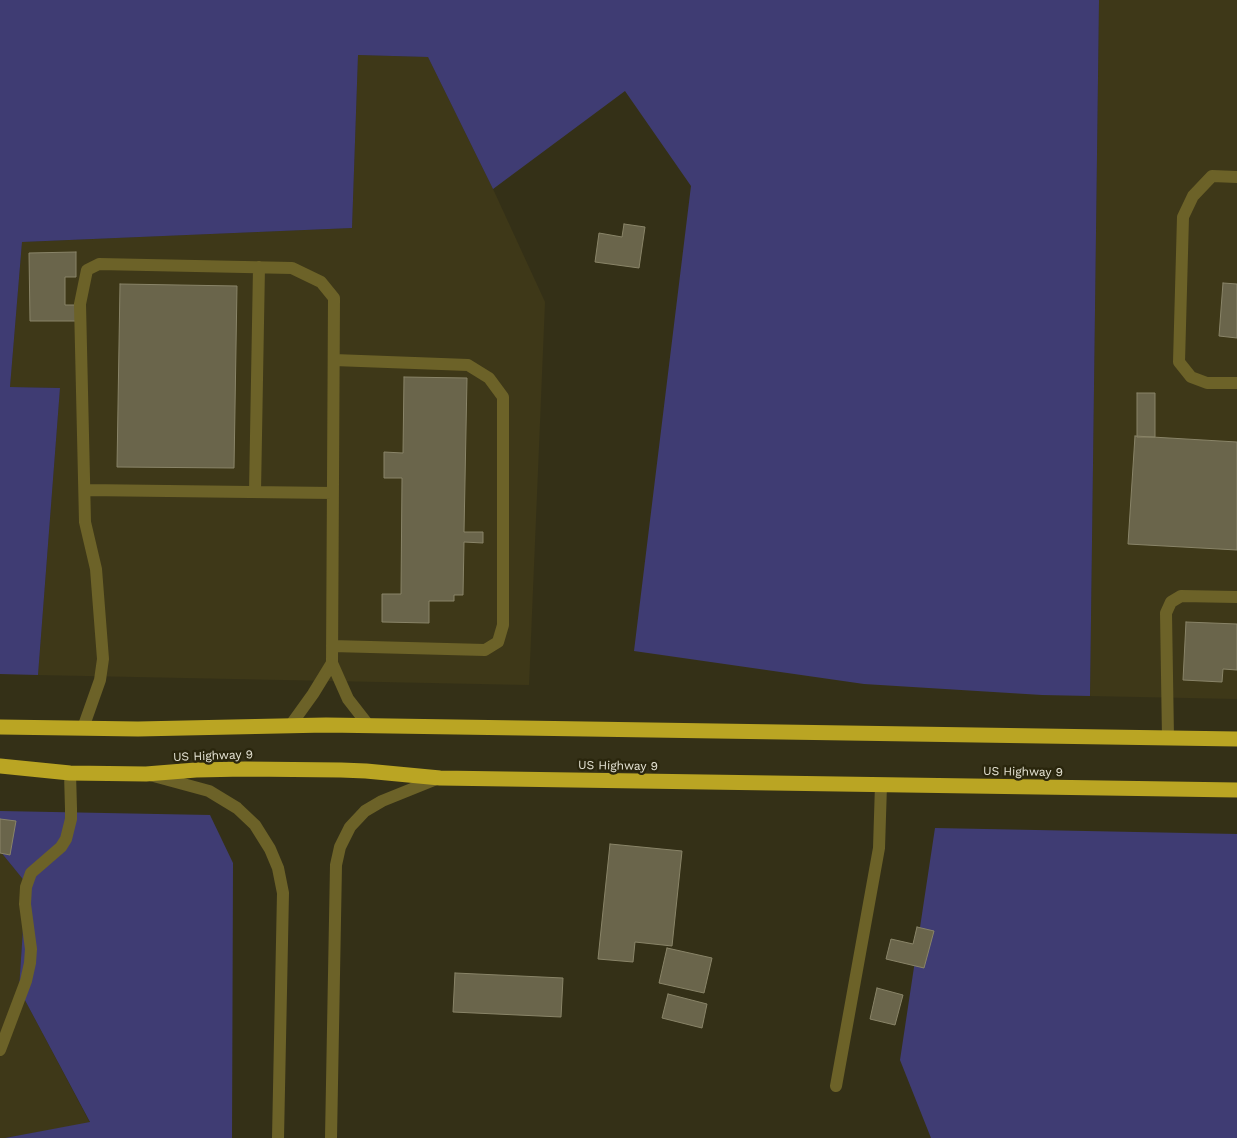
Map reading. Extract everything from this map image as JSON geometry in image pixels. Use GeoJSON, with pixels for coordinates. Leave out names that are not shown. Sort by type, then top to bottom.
{"type":"FeatureCollection","features":[{"type":"Feature","properties":{"kind":"highway"},"geometry":{"type":"LineString","coordinates":[[0,727],[138,729],[369,726],[1237,739]]}},
{"type":"Feature","properties":{"kind":"highway","name":"US Highway 9"},"geometry":{"type":"LineString","coordinates":[[0,766],[70,773],[146,774],[245,769],[366,770],[440,778],[1237,790]]}},
{"type":"Feature","properties":{"kind":"street"},"geometry":{"type":"LineString","coordinates":[[1237,177],[1212,176],[1193,196],[1183,217],[1179,362],[1191,377],[1207,383],[1237,383]]}},
{"type":"Feature","properties":{"kind":"street"},"geometry":{"type":"LineString","coordinates":[[83,728],[100,680],[103,658],[96,569],[85,522],[80,304],[87,270],[99,264],[292,268],[321,282],[334,298],[332,663],[348,699],[369,726]]}},
{"type":"Feature","properties":{"kind":"street"},"geometry":{"type":"LineString","coordinates":[[256,492],[259,267]]}},
{"type":"Feature","properties":{"kind":"street"},"geometry":{"type":"LineString","coordinates":[[332,646],[485,650],[498,642],[503,626],[503,397],[489,378],[468,365],[334,360]]}},
{"type":"Feature","properties":{"kind":"street"},"geometry":{"type":"LineString","coordinates":[[85,490],[333,494]]}},
{"type":"Feature","properties":{"kind":"street"},"geometry":{"type":"LineString","coordinates":[[1168,738],[1166,613],[1171,602],[1181,596],[1237,597]]}},
{"type":"Feature","properties":{"kind":"street"},"geometry":{"type":"LineString","coordinates":[[290,726],[332,663]]}},
{"type":"Feature","properties":{"kind":"street"},"geometry":{"type":"LineString","coordinates":[[0,1050],[26,981],[30,963],[31,949],[25,904],[26,886],[31,873],[61,847],[66,839],[71,819],[70,773]]}},
{"type":"Feature","properties":{"kind":"street"},"geometry":{"type":"LineString","coordinates":[[146,774],[208,791],[237,808],[255,825],[270,849],[278,868],[282,893],[278,1138]]}},
{"type":"Feature","properties":{"kind":"street"},"geometry":{"type":"LineString","coordinates":[[331,1138],[336,865],[340,848],[350,827],[365,811],[382,801],[440,778]]}},
{"type":"Feature","properties":{"kind":"street"},"geometry":{"type":"LineString","coordinates":[[836,1086],[879,848],[881,785]]}},
{"type":"Feature","properties":{"kind":"shaded area"},"geometry":{"type":"Polygon","coordinates":[[[0,0],[1099,0],[1090,696],[1042,695],[864,684],[634,651],[691,186],[625,91],[493,189],[428,57],[358,55],[352,228],[22,242],[10,387],[60,388],[38,675],[0,674],[0,0]]]}},
{"type":"Feature","properties":{"kind":"shaded area"},"geometry":{"type":"Polygon","coordinates":[[[1099,0],[1237,0],[1237,699],[1090,696],[1099,0]]]}},
{"type":"Feature","properties":{"kind":"shaded area"},"geometry":{"type":"Polygon","coordinates":[[[358,55],[428,57],[493,189],[545,302],[529,685],[38,675],[60,388],[10,387],[22,242],[352,228],[358,55]]]}},
{"type":"Feature","properties":{"kind":"shaded area"},"geometry":{"type":"Polygon","coordinates":[[[0,811],[210,815],[233,863],[232,1138],[5,1138],[90,1122],[19,989],[26,883],[0,851],[0,811]]]}},
{"type":"Feature","properties":{"kind":"shaded area"},"geometry":{"type":"Polygon","coordinates":[[[935,828],[1237,834],[1237,1138],[931,1138],[900,1060],[935,828]]]}},
{"type":"Feature","properties":{"kind":"shaded area"},"geometry":{"type":"Polygon","coordinates":[[[0,851],[26,883],[19,989],[90,1123],[5,1138],[0,1138],[0,851]]]}},
{"type":"Feature","properties":{"kind":"building"},"geometry":{"type":"Polygon","coordinates":[[[624,224],[645,227],[639,268],[595,262],[599,233],[622,237],[624,224]]]}},
{"type":"Feature","properties":{"kind":"building"},"geometry":{"type":"Polygon","coordinates":[[[76,252],[76,277],[65,277],[65,305],[80,305],[80,321],[30,321],[29,253],[76,252]]]}},
{"type":"Feature","properties":{"kind":"building"},"geometry":{"type":"Polygon","coordinates":[[[1223,283],[1237,284],[1237,338],[1219,336],[1223,283]]]}},
{"type":"Feature","properties":{"kind":"building"},"geometry":{"type":"Polygon","coordinates":[[[120,284],[237,286],[234,468],[117,467],[120,284]]]}},
{"type":"Feature","properties":{"kind":"building"},"geometry":{"type":"Polygon","coordinates":[[[404,377],[467,378],[464,532],[483,532],[483,543],[464,542],[463,595],[454,595],[454,601],[429,601],[429,623],[382,622],[382,594],[401,594],[402,478],[384,478],[384,452],[403,453],[404,377]]]}},
{"type":"Feature","properties":{"kind":"building"},"geometry":{"type":"Polygon","coordinates":[[[1137,393],[1155,393],[1155,437],[1137,437],[1137,393]]]}},
{"type":"Feature","properties":{"kind":"building"},"geometry":{"type":"Polygon","coordinates":[[[1135,436],[1237,442],[1237,550],[1128,544],[1135,436]]]}},
{"type":"Feature","properties":{"kind":"building"},"geometry":{"type":"Polygon","coordinates":[[[1186,622],[1237,624],[1237,670],[1223,669],[1222,682],[1183,680],[1186,622]]]}},
{"type":"Feature","properties":{"kind":"building"},"geometry":{"type":"Polygon","coordinates":[[[0,819],[16,821],[10,855],[0,853],[0,819]]]}},
{"type":"Feature","properties":{"kind":"building"},"geometry":{"type":"Polygon","coordinates":[[[610,844],[682,851],[672,946],[635,942],[633,962],[598,959],[610,844]]]}},
{"type":"Feature","properties":{"kind":"building"},"geometry":{"type":"Polygon","coordinates":[[[917,927],[934,931],[924,968],[886,959],[891,939],[913,944],[917,927]]]}},
{"type":"Feature","properties":{"kind":"building"},"geometry":{"type":"Polygon","coordinates":[[[667,948],[712,958],[704,993],[659,983],[667,948]]]}},
{"type":"Feature","properties":{"kind":"building"},"geometry":{"type":"Polygon","coordinates":[[[455,973],[563,978],[561,1017],[453,1012],[455,973]]]}},
{"type":"Feature","properties":{"kind":"building"},"geometry":{"type":"Polygon","coordinates":[[[877,988],[903,995],[895,1025],[870,1019],[877,988]]]}},
{"type":"Feature","properties":{"kind":"building"},"geometry":{"type":"Polygon","coordinates":[[[668,994],[707,1004],[702,1028],[662,1018],[668,994]]]}}]}
